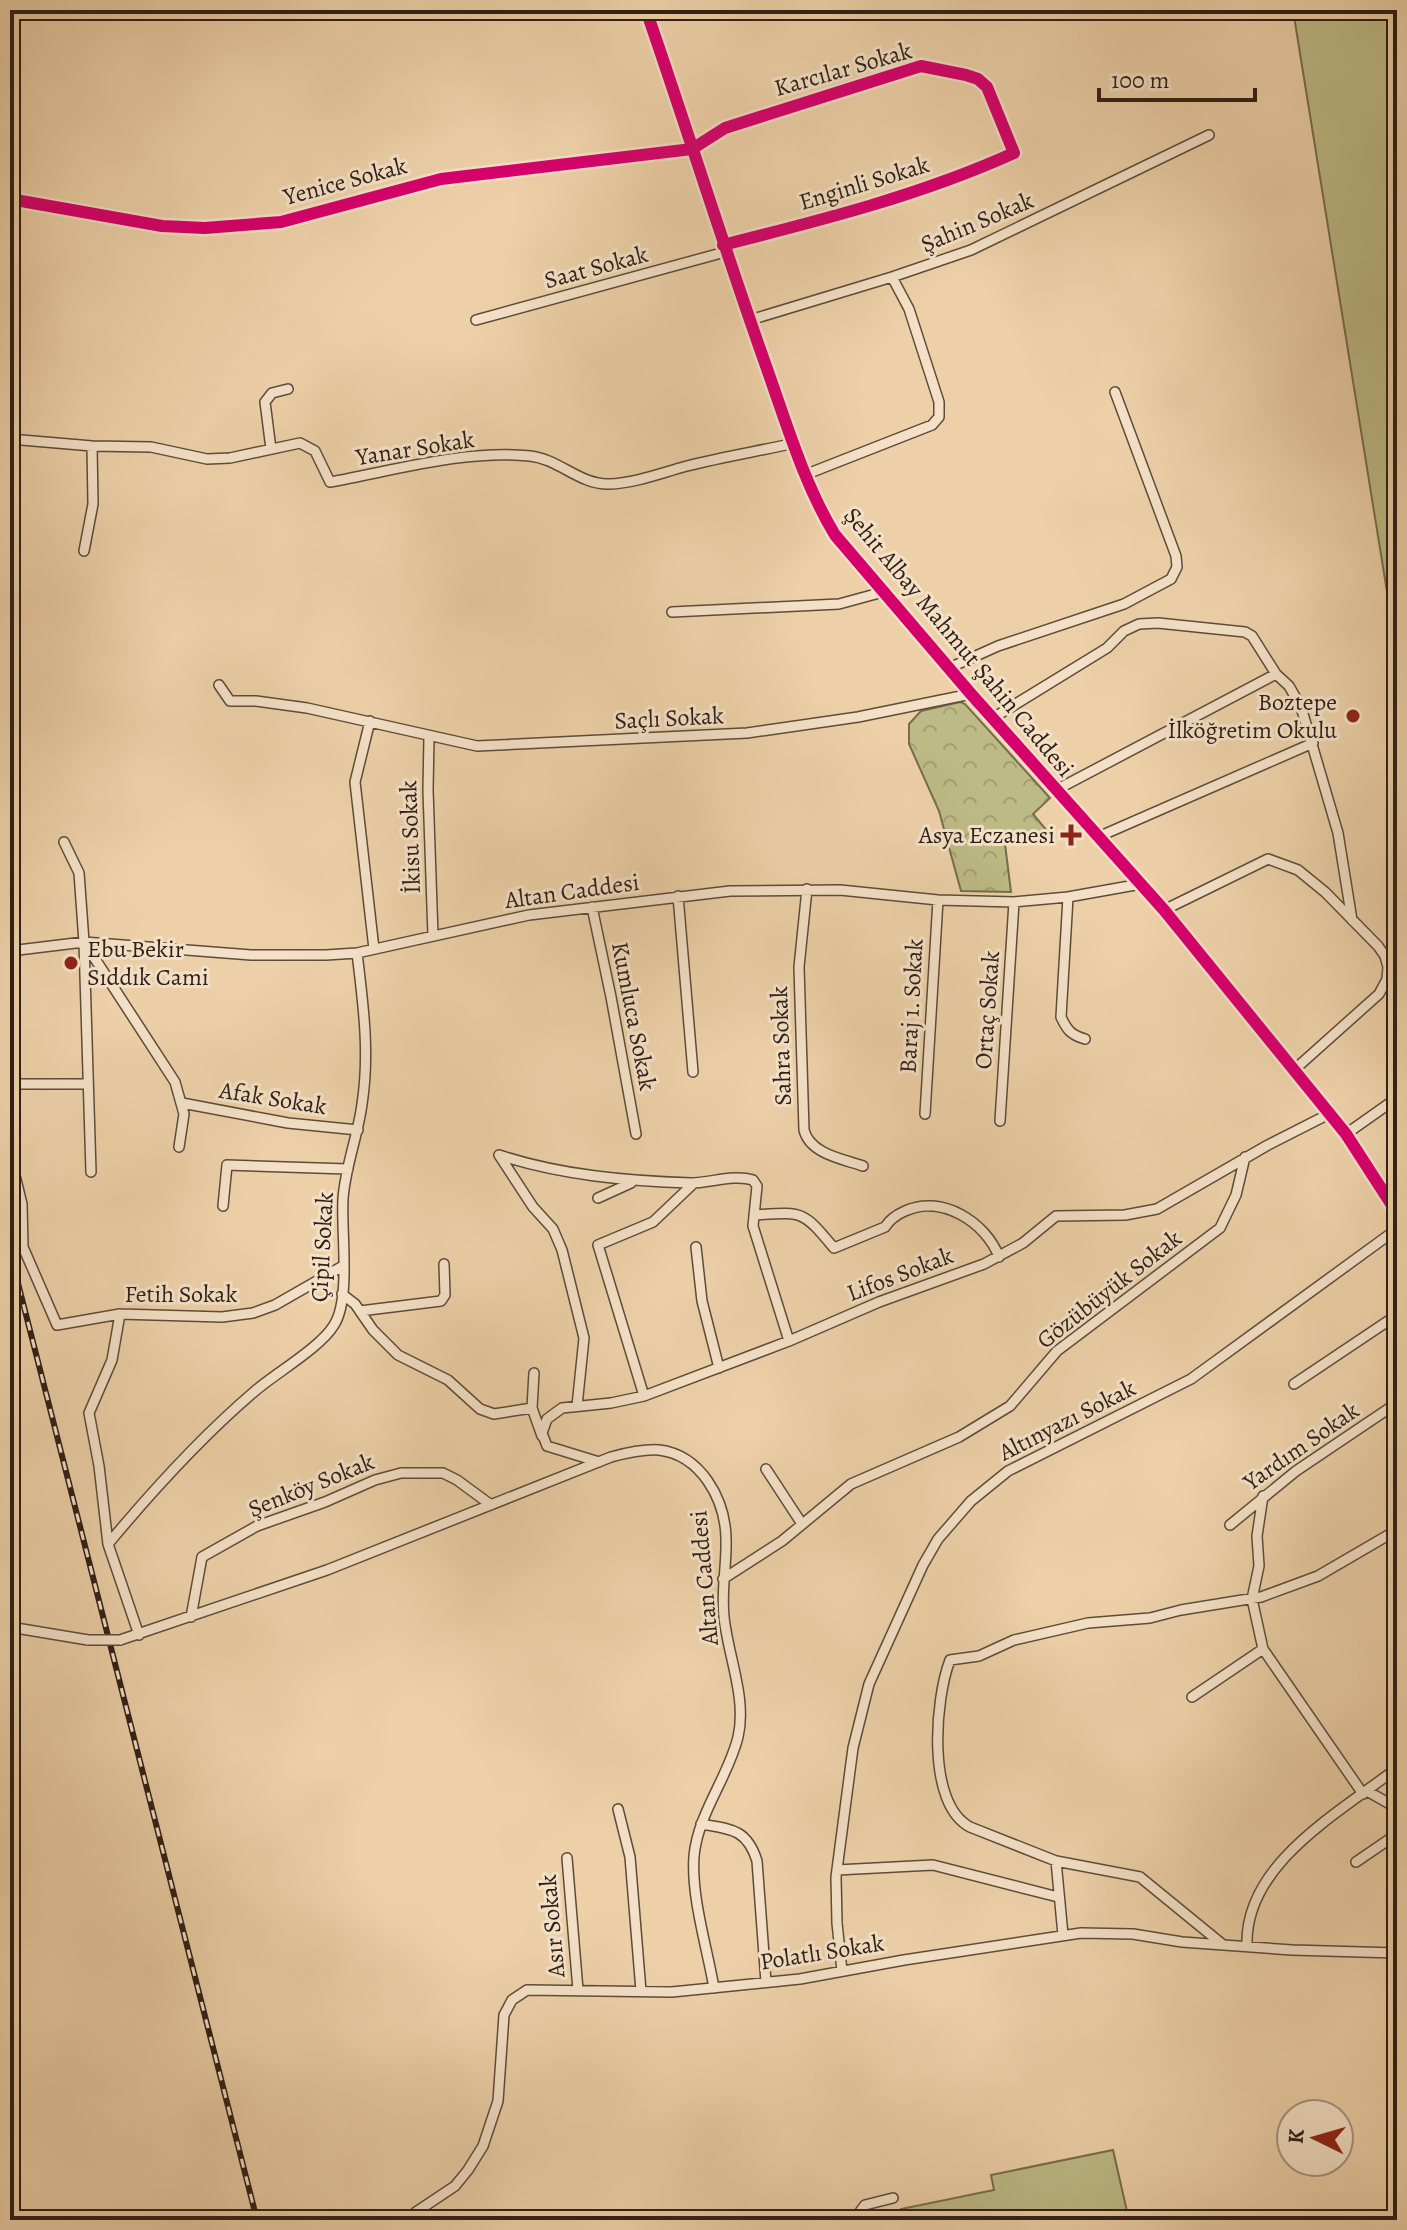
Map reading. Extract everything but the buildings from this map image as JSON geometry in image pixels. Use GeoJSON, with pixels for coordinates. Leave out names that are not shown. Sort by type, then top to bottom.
{"type":"FeatureCollection","features":[{"type":"Feature","properties":{"kind":"street","name":"Şehit Albay Mahmut Şahin Caddesi"},"geometry":{"type":"LineString","coordinates":[[646,10],[724,248],[820,509],[835,535],[971,694],[1164,910],[1346,1134],[1397,1213]]}},
{"type":"Feature","properties":{"kind":"street","name":"Karcılar Sokak"},"geometry":{"type":"LineString","coordinates":[[692,149],[725,128],[921,66],[954,72],[984,84],[1014,153]]}},
{"type":"Feature","properties":{"kind":"street","name":"Şahin Sokak"},"geometry":{"type":"LineString","coordinates":[[750,320],[971,250],[1209,135]]}},
{"type":"Feature","properties":{"kind":"street","name":"Yenice Sokak"},"geometry":{"type":"LineString","coordinates":[[10,199],[162,226],[205,228],[293,220],[441,179],[692,149]]}},
{"type":"Feature","properties":{"kind":"street","name":"Enginli Sokak"},"geometry":{"type":"LineString","coordinates":[[724,248],[851,213],[971,172],[1014,153]]}},
{"type":"Feature","properties":{"kind":"street","name":"Saat Sokak"},"geometry":{"type":"LineString","coordinates":[[476,320],[724,248]]}},
{"type":"Feature","properties":{"kind":"street"},"geometry":{"type":"LineString","coordinates":[[807,474],[932,425],[939,417],[940,407],[909,309],[892,277]]}},
{"type":"Feature","properties":{"kind":"street"},"geometry":{"type":"LineString","coordinates":[[271,449],[265,402],[272,393],[288,389]]}},
{"type":"Feature","properties":{"kind":"street"},"geometry":{"type":"LineString","coordinates":[[949,668],[998,646],[1124,604],[1174,576],[1176,556],[1115,392]]}},
{"type":"Feature","properties":{"kind":"street","name":"Yanar Sokak"},"geometry":{"type":"LineString","coordinates":[[10,439],[151,447],[207,459],[230,458],[294,443],[309,446],[315,451],[330,482],[479,456],[520,455],[552,461],[589,481],[606,484],[641,480],[795,443]]}},
{"type":"Feature","properties":{"kind":"street"},"geometry":{"type":"LineString","coordinates":[[84,551],[93,504],[92,446]]}},
{"type":"Feature","properties":{"kind":"street"},"geometry":{"type":"LineString","coordinates":[[672,612],[839,604],[883,592]]}},
{"type":"Feature","properties":{"kind":"street"},"geometry":{"type":"LineString","coordinates":[[993,718],[1107,648],[1124,631],[1139,624],[1158,623],[1245,632],[1252,636],[1301,707],[1338,833],[1352,920]]}},
{"type":"Feature","properties":{"kind":"street"},"geometry":{"type":"LineString","coordinates":[[1056,790],[1276,674]]}},
{"type":"Feature","properties":{"kind":"street","name":"Saçlı Sokak"},"geometry":{"type":"LineString","coordinates":[[219,685],[230,701],[281,704],[477,746],[712,736],[833,722],[971,694]]}},
{"type":"Feature","properties":{"kind":"street"},"geometry":{"type":"LineString","coordinates":[[370,721],[355,782],[374,949]]}},
{"type":"Feature","properties":{"kind":"street","name":"İkisu Sokak"},"geometry":{"type":"LineString","coordinates":[[429,737],[433,936]]}},
{"type":"Feature","properties":{"kind":"street"},"geometry":{"type":"LineString","coordinates":[[1098,837],[1313,743]]}},
{"type":"Feature","properties":{"kind":"street"},"geometry":{"type":"LineString","coordinates":[[64,842],[79,873],[91,1172]]}},
{"type":"Feature","properties":{"kind":"street"},"geometry":{"type":"LineString","coordinates":[[1164,910],[1268,859],[1298,870],[1325,892],[1385,956],[1388,967],[1385,984],[1379,994],[1294,1070]]}},
{"type":"Feature","properties":{"kind":"street","name":"Altan Caddesi"},"geometry":{"type":"LineString","coordinates":[[10,951],[84,942],[274,956],[357,953],[529,915],[730,891],[807,889],[873,892],[938,900],[1014,902],[1068,897],[1141,884]]}},
{"type":"Feature","properties":{"kind":"street","name":"Sahra Sokak"},"geometry":{"type":"LineString","coordinates":[[807,889],[799,967],[805,1135],[807,1141],[824,1153],[863,1166]]}},
{"type":"Feature","properties":{"kind":"street"},"geometry":{"type":"LineString","coordinates":[[678,896],[693,1072]]}},
{"type":"Feature","properties":{"kind":"street"},"geometry":{"type":"LineString","coordinates":[[1068,897],[1061,1017],[1073,1036],[1085,1039]]}},
{"type":"Feature","properties":{"kind":"street","name":"Baraj 1. Sokak"},"geometry":{"type":"LineString","coordinates":[[925,1114],[938,900]]}},
{"type":"Feature","properties":{"kind":"street","name":"Ortaç Sokak"},"geometry":{"type":"LineString","coordinates":[[1000,1121],[1014,902]]}},
{"type":"Feature","properties":{"kind":"street","name":"Kumluca Sokak"},"geometry":{"type":"LineString","coordinates":[[592,907],[636,1134]]}},
{"type":"Feature","properties":{"kind":"street"},"geometry":{"type":"LineString","coordinates":[[84,942],[170,1073],[182,1103],[183,1125],[179,1147]]}},
{"type":"Feature","properties":{"kind":"street","name":"Çipil Sokak"},"geometry":{"type":"LineString","coordinates":[[108,1544],[207,1436],[257,1389],[328,1334],[339,1316],[343,1200],[358,1130],[366,1058],[357,953]]}},
{"type":"Feature","properties":{"kind":"street"},"geometry":{"type":"LineString","coordinates":[[21,1084],[88,1084]]}},
{"type":"Feature","properties":{"kind":"street"},"geometry":{"type":"LineString","coordinates":[[1346,1134],[1397,1098]]}},
{"type":"Feature","properties":{"kind":"street","name":"Afak Sokak"},"geometry":{"type":"LineString","coordinates":[[182,1103],[288,1123],[358,1130]]}},
{"type":"Feature","properties":{"kind":"street","name":"Lifos Sokak"},"geometry":{"type":"LineString","coordinates":[[542,1438],[543,1428],[550,1416],[562,1408],[644,1396],[789,1341],[879,1302],[999,1257],[1023,1243],[1056,1216],[1125,1215],[1157,1209],[1245,1157],[1329,1114]]}},
{"type":"Feature","properties":{"kind":"street","name":"Fetih Sokak"},"geometry":{"type":"LineString","coordinates":[[10,1155],[22,1204],[23,1247],[57,1325],[120,1314],[222,1317],[253,1313],[275,1305],[343,1266]]}},
{"type":"Feature","properties":{"kind":"street"},"geometry":{"type":"LineString","coordinates":[[577,1406],[584,1338],[562,1250],[553,1229],[533,1207],[499,1155],[542,1167],[635,1181],[694,1183],[738,1178],[753,1180],[757,1186],[753,1226],[789,1341]]}},
{"type":"Feature","properties":{"kind":"street","name":"Gözübüyük Sokak"},"geometry":{"type":"LineString","coordinates":[[723,1579],[782,1541],[851,1484],[959,1437],[1010,1406],[1057,1351],[1220,1228],[1236,1195],[1245,1157]]}},
{"type":"Feature","properties":{"kind":"street"},"geometry":{"type":"LineString","coordinates":[[223,1206],[227,1165],[348,1169]]}},
{"type":"Feature","properties":{"kind":"street"},"geometry":{"type":"LineString","coordinates":[[598,1198],[635,1181]]}},
{"type":"Feature","properties":{"kind":"street"},"geometry":{"type":"LineString","coordinates":[[644,1396],[598,1245],[653,1222],[694,1183]]}},
{"type":"Feature","properties":{"kind":"street"},"geometry":{"type":"LineString","coordinates":[[754,1215],[793,1213],[804,1216],[834,1248],[885,1227],[889,1219],[908,1209],[937,1206],[977,1226],[988,1237],[999,1257]]}},
{"type":"Feature","properties":{"kind":"street","name":"Altınyazı Sokak"},"geometry":{"type":"LineString","coordinates":[[842,1971],[837,1923],[837,1870],[851,1762],[869,1684],[938,1539],[985,1488],[1020,1463],[1191,1379],[1397,1229]]}},
{"type":"Feature","properties":{"kind":"street"},"geometry":{"type":"LineString","coordinates":[[696,1247],[702,1301],[719,1368]]}},
{"type":"Feature","properties":{"kind":"street"},"geometry":{"type":"LineString","coordinates":[[360,1311],[441,1301],[445,1295],[444,1264]]}},
{"type":"Feature","properties":{"kind":"street"},"geometry":{"type":"LineString","coordinates":[[342,1294],[398,1355],[448,1380],[480,1409],[494,1414],[532,1408]]}},
{"type":"Feature","properties":{"kind":"street"},"geometry":{"type":"LineString","coordinates":[[120,1314],[116,1345],[107,1374],[89,1413],[98,1457],[108,1544],[139,1635]]}},
{"type":"Feature","properties":{"kind":"street"},"geometry":{"type":"LineString","coordinates":[[1294,1384],[1397,1315]]}},
{"type":"Feature","properties":{"kind":"street"},"geometry":{"type":"LineString","coordinates":[[534,1373],[532,1408],[542,1438],[550,1448],[599,1462]]}},
{"type":"Feature","properties":{"kind":"street","name":"Yardım Sokak"},"geometry":{"type":"LineString","coordinates":[[1230,1525],[1296,1471],[1397,1403]]}},
{"type":"Feature","properties":{"kind":"street","name":"Altan Caddesi"},"geometry":{"type":"LineString","coordinates":[[10,1627],[62,1637],[120,1640],[327,1570],[626,1453],[650,1450],[675,1454],[689,1461],[710,1484],[722,1511],[726,1538],[724,1621],[739,1701],[735,1745],[701,1824],[694,1856],[695,1883],[714,1988]]}},
{"type":"Feature","properties":{"kind":"street"},"geometry":{"type":"LineString","coordinates":[[766,1469],[802,1524]]}},
{"type":"Feature","properties":{"kind":"street","name":"Şenköy Sokak"},"geometry":{"type":"LineString","coordinates":[[191,1617],[202,1557],[257,1526],[375,1480],[401,1473],[437,1472],[457,1480],[491,1505]]}},
{"type":"Feature","properties":{"kind":"street"},"geometry":{"type":"LineString","coordinates":[[1263,1496],[1257,1536],[1259,1566],[1252,1599],[1263,1649],[1365,1793],[1397,1808]]}},
{"type":"Feature","properties":{"kind":"street"},"geometry":{"type":"LineString","coordinates":[[1222,1944],[1140,1877],[1056,1861],[970,1827],[958,1819],[950,1810],[944,1791],[938,1718],[939,1697],[950,1660],[979,1656],[1014,1640],[1088,1623],[1150,1618],[1280,1591],[1318,1576],[1397,1530]]}},
{"type":"Feature","properties":{"kind":"street"},"geometry":{"type":"LineString","coordinates":[[1192,1697],[1263,1649]]}},
{"type":"Feature","properties":{"kind":"street"},"geometry":{"type":"LineString","coordinates":[[1247,1946],[1250,1911],[1265,1880],[1305,1838],[1397,1768]]}},
{"type":"Feature","properties":{"kind":"street"},"geometry":{"type":"LineString","coordinates":[[618,1809],[630,1857],[641,1991]]}},
{"type":"Feature","properties":{"kind":"street"},"geometry":{"type":"LineString","coordinates":[[701,1824],[735,1830],[752,1845],[757,1861],[766,1982]]}},
{"type":"Feature","properties":{"kind":"street"},"geometry":{"type":"LineString","coordinates":[[1356,1862],[1397,1834]]}},
{"type":"Feature","properties":{"kind":"street","name":"Asır Sokak"},"geometry":{"type":"LineString","coordinates":[[567,1858],[578,1990]]}},
{"type":"Feature","properties":{"kind":"street"},"geometry":{"type":"LineString","coordinates":[[1056,1861],[1063,1935]]}},
{"type":"Feature","properties":{"kind":"street"},"geometry":{"type":"LineString","coordinates":[[837,1870],[933,1865],[1058,1897]]}},
{"type":"Feature","properties":{"kind":"street","name":"Polatlı Sokak"},"geometry":{"type":"LineString","coordinates":[[409,2220],[455,2186],[483,2146],[498,2101],[503,2021],[508,2004],[527,1990],[672,1992],[714,1988],[842,1971],[1063,1935],[1116,1933],[1247,1946],[1397,1953]]}},
{"type":"Feature","properties":{"kind":"street"},"geometry":{"type":"LineString","coordinates":[[861,2220],[859,2213],[865,2205],[893,2198]]}},
{"type":"Feature","properties":{"kind":"green space"},"geometry":{"type":"Polygon","coordinates":[[[1293,10],[1397,10],[1397,614],[1388,598],[1293,10]]]}},
{"type":"Feature","properties":{"kind":"green space"},"geometry":{"type":"Polygon","coordinates":[[[960,702],[1050,798],[1033,814],[1052,837],[1005,844],[1011,892],[961,891],[939,811],[909,744],[909,724],[921,711],[960,702]]]}},
{"type":"Feature","properties":{"kind":"green space"},"geometry":{"type":"Polygon","coordinates":[[[1113,2150],[1129,2220],[1082,2220],[1080,2215],[1046,2220],[902,2220],[901,2209],[994,2190],[991,2175],[1113,2150]]]}},
{"type":"Feature","properties":{"kind":"railway"},"geometry":{"type":"LineString","coordinates":[[10,1252],[257,2220]]}},
{"type":"Feature","properties":{"kind":"cycle path"},"geometry":{"type":"LineString","coordinates":[[646,10],[788,431],[814,495],[835,535],[971,694],[1164,910],[1346,1134],[1397,1213]]}},
{"type":"Feature","properties":{"kind":"cycle path"},"geometry":{"type":"LineString","coordinates":[[10,199],[162,226],[205,228],[281,222],[441,179],[692,149],[725,128],[921,66],[966,75],[978,79],[987,87],[1014,153],[907,194],[723,245]]}},
{"type":"Feature","properties":{"kind":"place","name":"Boztepe İlköğretim Okulu"},"geometry":{"type":"Point","coordinates":[1353,716]}},
{"type":"Feature","properties":{"kind":"place","name":"Asya Eczanesi"},"geometry":{"type":"Point","coordinates":[1071,835]}},
{"type":"Feature","properties":{"kind":"place","name":"Ebu Bekir Sıddık Cami"},"geometry":{"type":"Point","coordinates":[71,963]}}]}
